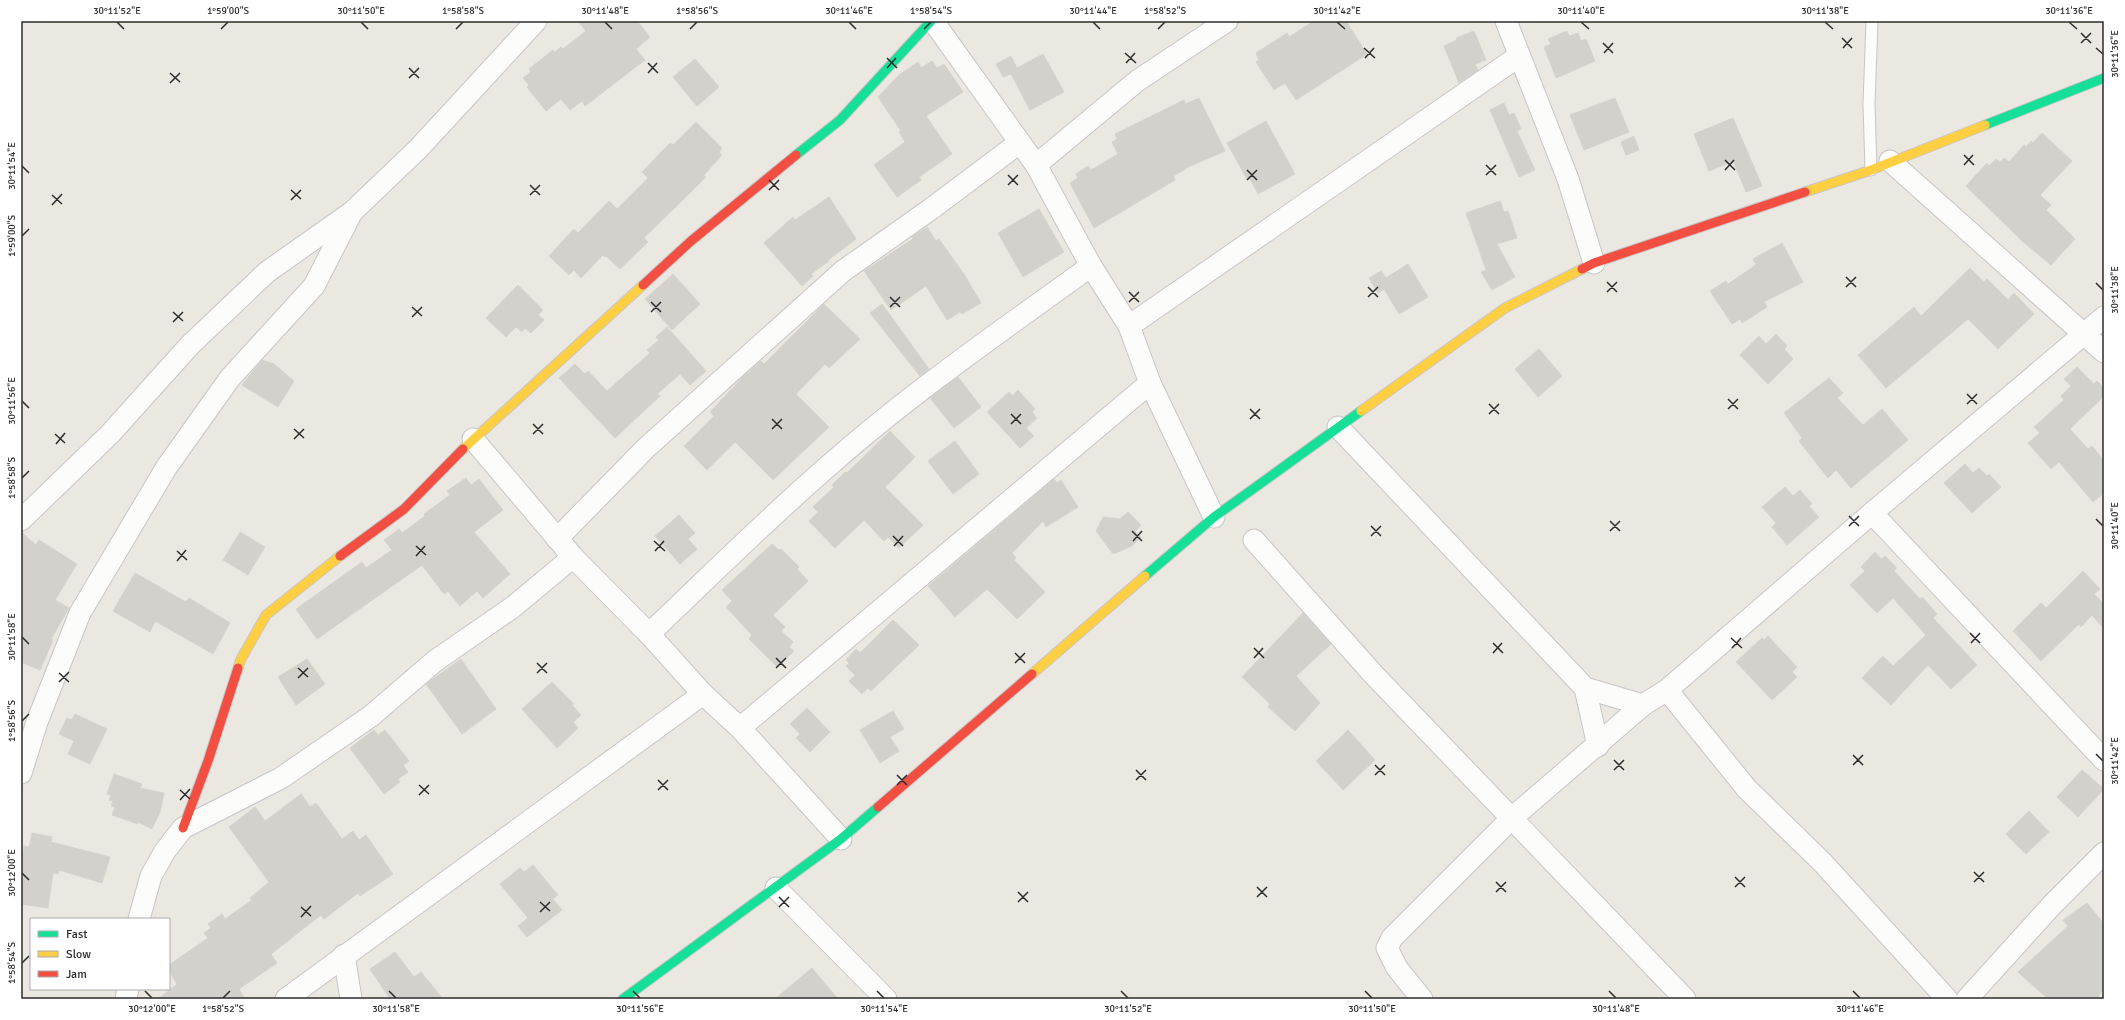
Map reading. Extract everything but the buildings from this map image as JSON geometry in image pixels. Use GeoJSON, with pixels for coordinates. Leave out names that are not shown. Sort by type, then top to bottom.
{"type":"FeatureCollection","features":[{"type":"Feature","properties":{"kind":"street"},"geometry":{"type":"LineString","coordinates":[[21,520],[110,434],[190,345],[267,272],[352,212],[418,149],[536,21]]}},
{"type":"Feature","properties":{"kind":"street"},"geometry":{"type":"LineString","coordinates":[[139,918],[151,876],[165,851],[183,828],[208,760],[241,659],[266,615],[348,550],[404,509],[473,440],[691,241],[764,179],[840,120],[932,21],[1018,143],[1036,165],[1091,266],[1129,326],[1150,383],[1214,517]]}},
{"type":"Feature","properties":{"kind":"street"},"geometry":{"type":"LineString","coordinates":[[1036,165],[1137,80],[1227,21]]}},
{"type":"Feature","properties":{"kind":"street"},"geometry":{"type":"LineString","coordinates":[[1506,21],[1568,179],[1594,264]]}},
{"type":"Feature","properties":{"kind":"street"},"geometry":{"type":"LineString","coordinates":[[1129,326],[1519,56]]}},
{"type":"Feature","properties":{"kind":"street"},"geometry":{"type":"LineString","coordinates":[[623,999],[841,839],[1214,517],[1505,308],[1594,264],[1871,170],[2104,78]]}},
{"type":"Feature","properties":{"kind":"street"},"geometry":{"type":"LineString","coordinates":[[557,540],[646,448],[843,271],[931,209],[1018,143]]}},
{"type":"Feature","properties":{"kind":"street"},"geometry":{"type":"LineString","coordinates":[[1890,162],[2086,334],[2104,352]]}},
{"type":"Feature","properties":{"kind":"street"},"geometry":{"type":"LineString","coordinates":[[21,773],[37,722],[80,613],[166,468],[230,378],[314,286],[352,212]]}},
{"type":"Feature","properties":{"kind":"street"},"geometry":{"type":"LineString","coordinates":[[649,634],[757,530],[833,461],[908,399],[1091,266]]}},
{"type":"Feature","properties":{"kind":"street"},"geometry":{"type":"LineString","coordinates":[[1422,999],[1396,968],[1387,948],[1398,933],[1512,818],[1643,706],[1667,690],[1872,513],[2086,334],[2104,317]]}},
{"type":"Feature","properties":{"kind":"street"},"geometry":{"type":"LineString","coordinates":[[740,728],[1150,383]]}},
{"type":"Feature","properties":{"kind":"street"},"geometry":{"type":"LineString","coordinates":[[1338,427],[1585,688],[1643,706]]}},
{"type":"Feature","properties":{"kind":"street"},"geometry":{"type":"LineString","coordinates":[[473,440],[557,540],[649,634],[703,694],[740,728],[841,839]]}},
{"type":"Feature","properties":{"kind":"street"},"geometry":{"type":"LineString","coordinates":[[1872,513],[2104,760]]}},
{"type":"Feature","properties":{"kind":"street"},"geometry":{"type":"LineString","coordinates":[[1254,540],[1374,676],[1685,999]]}},
{"type":"Feature","properties":{"kind":"street"},"geometry":{"type":"LineString","coordinates":[[183,828],[281,778],[371,716],[435,661],[513,607],[573,557]]}},
{"type":"Feature","properties":{"kind":"street"},"geometry":{"type":"LineString","coordinates":[[1585,688],[1598,746]]}},
{"type":"Feature","properties":{"kind":"street"},"geometry":{"type":"LineString","coordinates":[[1667,690],[1747,789],[1822,862],[1947,999]]}},
{"type":"Feature","properties":{"kind":"street"},"geometry":{"type":"LineString","coordinates":[[286,999],[344,955],[703,694]]}},
{"type":"Feature","properties":{"kind":"street"},"geometry":{"type":"LineString","coordinates":[[1967,999],[2052,905],[2104,853]]}},
{"type":"Feature","properties":{"kind":"street"},"geometry":{"type":"LineString","coordinates":[[776,888],[886,999]]}},
{"type":"Feature","properties":{"kind":"street"},"geometry":{"type":"LineString","coordinates":[[344,955],[351,999]]}},
{"type":"Feature","properties":{"kind":"lane"},"geometry":{"type":"LineString","coordinates":[[1871,170],[1869,104],[1872,21]]}},
{"type":"Feature","properties":{"kind":"traffic: fast"},"geometry":{"type":"LineString","coordinates":[[796,155],[840,120],[931,21]]}},
{"type":"Feature","properties":{"kind":"traffic: fast"},"geometry":{"type":"LineString","coordinates":[[1985,125],[2104,78]]}},
{"type":"Feature","properties":{"kind":"traffic: fast"},"geometry":{"type":"LineString","coordinates":[[1145,576],[1214,517],[1361,411]]}},
{"type":"Feature","properties":{"kind":"traffic: fast"},"geometry":{"type":"LineString","coordinates":[[623,999],[841,839],[878,807]]}},
{"type":"Feature","properties":{"kind":"traffic: slow"},"geometry":{"type":"LineString","coordinates":[[1805,192],[1871,170],[1985,125]]}},
{"type":"Feature","properties":{"kind":"traffic: slow"},"geometry":{"type":"LineString","coordinates":[[1361,411],[1505,308],[1582,269]]}},
{"type":"Feature","properties":{"kind":"traffic: slow"},"geometry":{"type":"LineString","coordinates":[[463,449],[643,285]]}},
{"type":"Feature","properties":{"kind":"traffic: slow"},"geometry":{"type":"LineString","coordinates":[[238,668],[241,659],[266,615],[340,556]]}},
{"type":"Feature","properties":{"kind":"traffic: slow"},"geometry":{"type":"LineString","coordinates":[[1032,674],[1145,576]]}},
{"type":"Feature","properties":{"kind":"traffic: jam"},"geometry":{"type":"LineString","coordinates":[[643,285],[691,241],[796,155]]}},
{"type":"Feature","properties":{"kind":"traffic: jam"},"geometry":{"type":"LineString","coordinates":[[1582,269],[1594,263],[1805,192]]}},
{"type":"Feature","properties":{"kind":"traffic: jam"},"geometry":{"type":"LineString","coordinates":[[340,556],[404,509],[463,449]]}},
{"type":"Feature","properties":{"kind":"traffic: jam"},"geometry":{"type":"LineString","coordinates":[[183,828],[208,761],[238,668]]}},
{"type":"Feature","properties":{"kind":"traffic: jam"},"geometry":{"type":"LineString","coordinates":[[878,807],[1032,674]]}}]}
